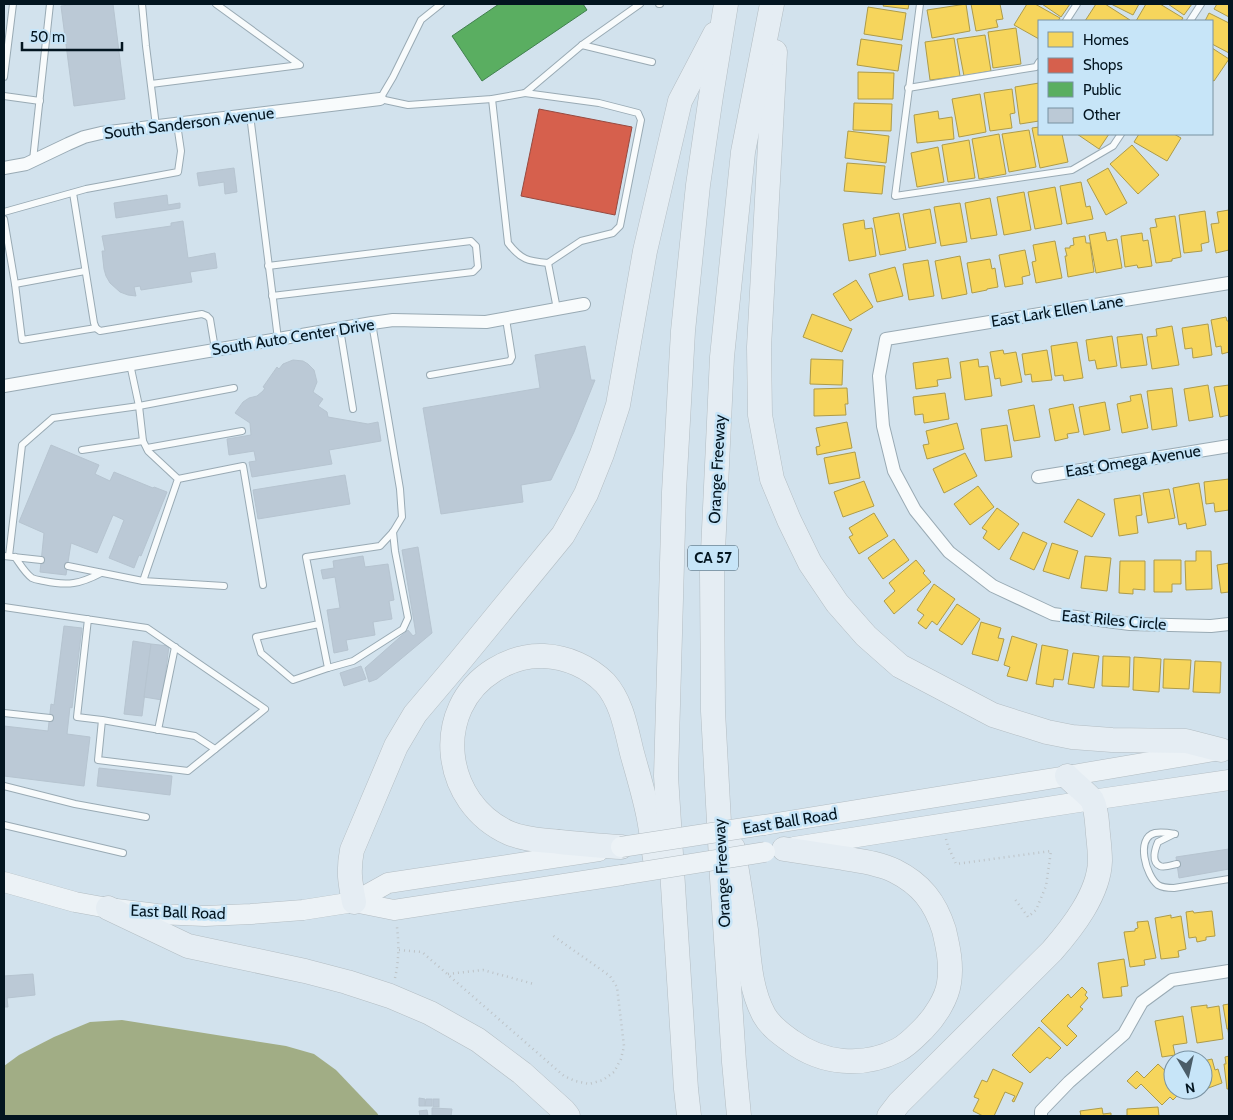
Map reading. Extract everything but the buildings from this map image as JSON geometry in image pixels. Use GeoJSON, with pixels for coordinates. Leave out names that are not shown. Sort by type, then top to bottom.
{"type":"FeatureCollection","features":[{"type":"Feature","properties":{"kind":"highway","name":"Orange Freeway"},"geometry":{"type":"LineString","coordinates":[[739,1116],[722,878],[713,711],[712,573],[722,357],[743,152],[772,4]]}},
{"type":"Feature","properties":{"kind":"highway"},"geometry":{"type":"LineString","coordinates":[[778,4],[759,347],[760,415],[772,479],[810,563],[837,603],[866,636],[900,666],[993,715],[1047,732],[1072,737],[1112,740],[1186,741],[1225,750]]}},
{"type":"Feature","properties":{"kind":"highway"},"geometry":{"type":"LineString","coordinates":[[354,902],[349,864],[352,850],[396,746],[415,714],[563,535],[589,486],[618,405],[646,251],[680,102],[726,9]]}},
{"type":"Feature","properties":{"kind":"highway","name":"CA 57"},"geometry":{"type":"LineString","coordinates":[[689,1116],[666,776],[674,492],[683,331],[696,204],[726,9]]}},
{"type":"Feature","properties":{"kind":"highway"},"geometry":{"type":"LineString","coordinates":[[621,848],[525,839],[492,824],[480,814],[469,800],[461,788],[455,770],[452,744],[455,718],[463,700],[475,685],[488,674],[504,664],[519,658],[551,656],[581,665],[605,684],[615,697],[622,715],[649,819],[665,924],[686,1089]]}},
{"type":"Feature","properties":{"kind":"highway"},"geometry":{"type":"LineString","coordinates":[[713,711],[753,990],[764,1016],[777,1031],[805,1051],[819,1057],[842,1062],[861,1061],[881,1057],[899,1050],[912,1040],[933,1018],[949,984],[950,967],[947,943],[940,920],[929,897],[914,882],[893,870],[867,862],[774,850]]}},
{"type":"Feature","properties":{"kind":"highway"},"geometry":{"type":"LineString","coordinates":[[888,1116],[1052,951],[1068,933],[1090,897],[1100,862],[1097,817],[1092,800],[1067,776]]}},
{"type":"Feature","properties":{"kind":"highway"},"geometry":{"type":"LineString","coordinates":[[108,908],[188,946],[347,982],[390,996],[430,1014],[478,1040],[522,1073],[568,1116]]}},
{"type":"Feature","properties":{"kind":"main road","name":"East Ball Road"},"geometry":{"type":"LineString","coordinates":[[4,882],[75,902],[157,914],[205,916],[304,910],[354,902],[388,883],[621,848],[1225,750]]}},
{"type":"Feature","properties":{"kind":"main road","name":"East Ball Road"},"geometry":{"type":"LineString","coordinates":[[354,902],[394,910],[1229,780]]}},
{"type":"Feature","properties":{"kind":"street","name":"South Sanderson Avenue"},"geometry":{"type":"LineString","coordinates":[[4,168],[33,162],[84,137],[101,133],[380,99]]}},
{"type":"Feature","properties":{"kind":"street","name":"East Lark Ellen Lane"},"geometry":{"type":"LineString","coordinates":[[886,339],[1229,283]]}},
{"type":"Feature","properties":{"kind":"street","name":"South Auto Center Drive"},"geometry":{"type":"LineString","coordinates":[[4,386],[393,320],[486,322],[584,304]]}},
{"type":"Feature","properties":{"kind":"street","name":"East Riles Circle"},"geometry":{"type":"LineString","coordinates":[[886,339],[879,376],[882,426],[894,471],[915,510],[949,552],[993,586],[1053,614],[1130,624],[1211,626],[1229,624]]}},
{"type":"Feature","properties":{"kind":"street","name":"East Omega Avenue"},"geometry":{"type":"LineString","coordinates":[[1038,477],[1229,446]]}},
{"type":"Feature","properties":{"kind":"street"},"geometry":{"type":"LineString","coordinates":[[1040,1116],[1041,1111],[1069,1082],[1124,1034],[1142,1002],[1172,980],[1229,971]]}},
{"type":"Feature","properties":{"kind":"lane"},"geometry":{"type":"LineString","coordinates":[[4,77],[13,4]]}},
{"type":"Feature","properties":{"kind":"lane"},"geometry":{"type":"LineString","coordinates":[[33,162],[50,4]]}},
{"type":"Feature","properties":{"kind":"lane"},"geometry":{"type":"LineString","coordinates":[[142,4],[156,126]]}},
{"type":"Feature","properties":{"kind":"lane"},"geometry":{"type":"LineString","coordinates":[[151,84],[300,65],[216,4]]}},
{"type":"Feature","properties":{"kind":"lane"},"geometry":{"type":"LineString","coordinates":[[441,4],[421,20],[380,99],[408,106],[492,99],[525,92],[599,103],[638,113],[641,120],[620,226],[613,234],[581,240],[548,263],[529,261],[516,253],[508,244],[492,99]]}},
{"type":"Feature","properties":{"kind":"lane"},"geometry":{"type":"LineString","coordinates":[[525,92],[582,44],[640,4]]}},
{"type":"Feature","properties":{"kind":"lane"},"geometry":{"type":"LineString","coordinates":[[920,4],[895,196],[1072,170],[1113,146],[1120,135]]}},
{"type":"Feature","properties":{"kind":"lane"},"geometry":{"type":"LineString","coordinates":[[1067,20],[1077,4]]}},
{"type":"Feature","properties":{"kind":"lane"},"geometry":{"type":"LineString","coordinates":[[1191,20],[1201,4]]}},
{"type":"Feature","properties":{"kind":"lane"},"geometry":{"type":"LineString","coordinates":[[582,44],[652,62]]}},
{"type":"Feature","properties":{"kind":"lane"},"geometry":{"type":"LineString","coordinates":[[908,88],[1036,67],[1038,64]]}},
{"type":"Feature","properties":{"kind":"lane"},"geometry":{"type":"LineString","coordinates":[[4,96],[40,101]]}},
{"type":"Feature","properties":{"kind":"lane"},"geometry":{"type":"LineString","coordinates":[[250,115],[278,339]]}},
{"type":"Feature","properties":{"kind":"lane"},"geometry":{"type":"LineString","coordinates":[[4,212],[86,189],[178,172],[181,151],[178,124]]}},
{"type":"Feature","properties":{"kind":"lane"},"geometry":{"type":"LineString","coordinates":[[73,193],[96,328]]}},
{"type":"Feature","properties":{"kind":"lane"},"geometry":{"type":"LineString","coordinates":[[4,219],[22,340],[96,328],[100,331],[202,314],[210,319],[214,350]]}},
{"type":"Feature","properties":{"kind":"lane"},"geometry":{"type":"LineString","coordinates":[[268,266],[471,241],[476,246],[478,267],[473,272],[272,296]]}},
{"type":"Feature","properties":{"kind":"lane"},"geometry":{"type":"LineString","coordinates":[[548,263],[557,309]]}},
{"type":"Feature","properties":{"kind":"lane"},"geometry":{"type":"LineString","coordinates":[[15,284],[85,270]]}},
{"type":"Feature","properties":{"kind":"lane"},"geometry":{"type":"LineString","coordinates":[[430,375],[510,361],[512,357],[506,319]]}},
{"type":"Feature","properties":{"kind":"lane"},"geometry":{"type":"LineString","coordinates":[[328,668],[306,557],[380,546],[393,532],[402,517],[400,489],[372,323]]}},
{"type":"Feature","properties":{"kind":"lane"},"geometry":{"type":"LineString","coordinates":[[340,329],[352,409]]}},
{"type":"Feature","properties":{"kind":"lane"},"geometry":{"type":"LineString","coordinates":[[130,364],[139,406],[143,441],[148,451],[178,479]]}},
{"type":"Feature","properties":{"kind":"lane"},"geometry":{"type":"LineString","coordinates":[[9,556],[22,445],[53,418],[139,406],[234,388]]}},
{"type":"Feature","properties":{"kind":"lane"},"geometry":{"type":"LineString","coordinates":[[147,448],[242,431]]}},
{"type":"Feature","properties":{"kind":"lane"},"geometry":{"type":"LineString","coordinates":[[82,450],[143,441]]}},
{"type":"Feature","properties":{"kind":"lane"},"geometry":{"type":"LineString","coordinates":[[178,479],[243,466],[263,585]]}},
{"type":"Feature","properties":{"kind":"lane"},"geometry":{"type":"LineString","coordinates":[[143,581],[178,479]]}},
{"type":"Feature","properties":{"kind":"lane"},"geometry":{"type":"LineString","coordinates":[[319,624],[256,637],[261,653],[293,680],[353,661],[403,629],[408,618],[393,532]]}},
{"type":"Feature","properties":{"kind":"lane"},"geometry":{"type":"LineString","coordinates":[[9,556],[41,560]]}},
{"type":"Feature","properties":{"kind":"lane"},"geometry":{"type":"LineString","coordinates":[[9,556],[33,578],[59,584],[75,583],[101,573]]}},
{"type":"Feature","properties":{"kind":"lane"},"geometry":{"type":"LineString","coordinates":[[68,566],[143,581],[224,586]]}},
{"type":"Feature","properties":{"kind":"lane"},"geometry":{"type":"LineString","coordinates":[[4,607],[148,628],[265,709],[188,771],[98,760],[102,720]]}},
{"type":"Feature","properties":{"kind":"lane"},"geometry":{"type":"LineString","coordinates":[[77,717],[88,619]]}},
{"type":"Feature","properties":{"kind":"lane"},"geometry":{"type":"LineString","coordinates":[[158,730],[175,647]]}},
{"type":"Feature","properties":{"kind":"lane"},"geometry":{"type":"LineString","coordinates":[[4,712],[50,718]]}},
{"type":"Feature","properties":{"kind":"lane"},"geometry":{"type":"LineString","coordinates":[[69,720],[77,717],[102,720],[195,736],[215,749]]}},
{"type":"Feature","properties":{"kind":"lane"},"geometry":{"type":"LineString","coordinates":[[4,786],[75,804],[146,817]]}},
{"type":"Feature","properties":{"kind":"lane"},"geometry":{"type":"LineString","coordinates":[[4,825],[124,853]]}},
{"type":"Feature","properties":{"kind":"lane"},"geometry":{"type":"LineString","coordinates":[[1177,864],[1160,866],[1154,857],[1158,842],[1175,834],[1156,833],[1149,836],[1145,842],[1144,857],[1150,874],[1159,886],[1174,888],[1229,879]]}},
{"type":"Feature","properties":{"kind":"path"},"geometry":{"type":"LineString","coordinates":[[942,824],[948,846],[956,864],[1051,851],[1046,886],[1036,910],[1028,917],[1014,898]]}},
{"type":"Feature","properties":{"kind":"path"},"geometry":{"type":"LineString","coordinates":[[390,996],[398,966],[399,950],[394,910]]}},
{"type":"Feature","properties":{"kind":"path"},"geometry":{"type":"LineString","coordinates":[[399,950],[422,952],[564,1076],[589,1084],[603,1080],[614,1072],[621,1058],[624,1046],[617,987],[610,976],[552,935]]}},
{"type":"Feature","properties":{"kind":"path"},"geometry":{"type":"LineString","coordinates":[[448,974],[482,970],[534,984]]}},
{"type":"Feature","properties":{"kind":"shaded area"},"geometry":{"type":"Polygon","coordinates":[[[122,1020],[286,1046],[314,1054],[336,1070],[379,1116],[4,1116],[4,1066],[19,1055],[54,1037],[90,1022],[122,1020]]]}}]}
